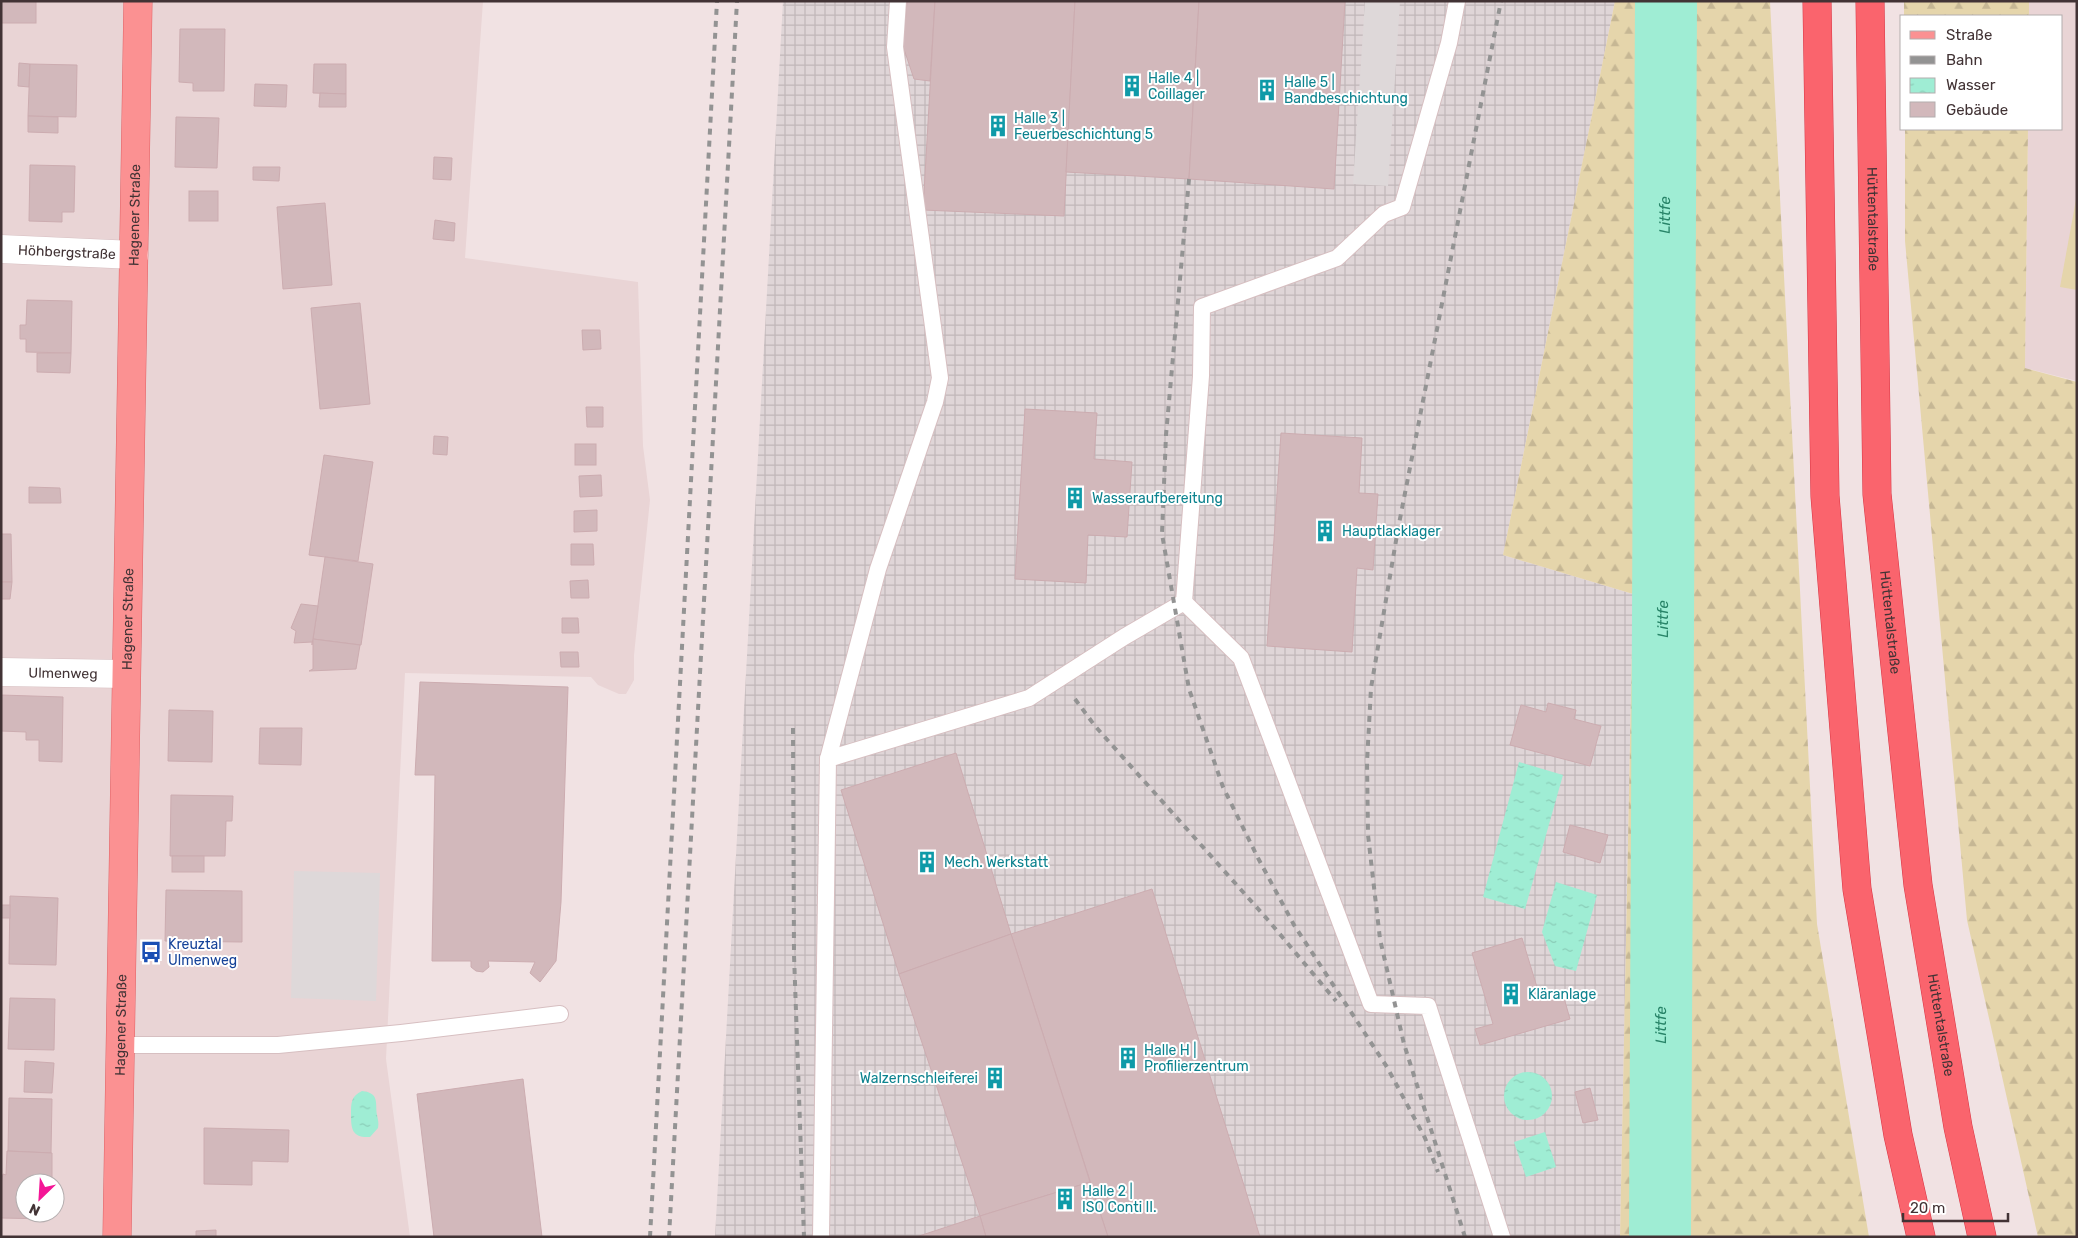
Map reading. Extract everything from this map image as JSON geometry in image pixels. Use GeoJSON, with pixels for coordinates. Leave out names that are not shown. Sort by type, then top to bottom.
{"type":"FeatureCollection","features":[{"type":"Feature","properties":{"kind":"highway"},"geometry":{"type":"LineString","coordinates":[[1818,1],[1825,496],[1856,879],[1898,1135],[1921,1237]]}},
{"type":"Feature","properties":{"kind":"highway","name":"Hüttentalstraße"},"geometry":{"type":"LineString","coordinates":[[1870,1],[1878,494],[1918,885],[1958,1126],[1982,1237]]}},
{"type":"Feature","properties":{"kind":"main road","name":"Hagener Straße"},"geometry":{"type":"LineString","coordinates":[[117,1237],[138,1]]}},
{"type":"Feature","properties":{"kind":"street","name":"Höhbergstraße"},"geometry":{"type":"LineString","coordinates":[[1,249],[134,255]]}},
{"type":"Feature","properties":{"kind":"street","name":"Ulmenweg"},"geometry":{"type":"LineString","coordinates":[[1,672],[126,674]]}},
{"type":"Feature","properties":{"kind":"lane"},"geometry":{"type":"LineString","coordinates":[[821,1237],[828,759],[878,569],[935,402],[940,378],[895,47],[898,1]]}},
{"type":"Feature","properties":{"kind":"lane"},"geometry":{"type":"LineString","coordinates":[[1457,1],[1449,43],[1402,207],[1384,214],[1337,258],[1202,307],[1201,376],[1184,602],[1241,658],[1372,1004],[1428,1006],[1502,1237]]}},
{"type":"Feature","properties":{"kind":"lane"},"geometry":{"type":"LineString","coordinates":[[828,759],[1029,698],[1184,602]]}},
{"type":"Feature","properties":{"kind":"lane"},"geometry":{"type":"LineString","coordinates":[[120,1045],[278,1045],[401,1033],[560,1014]]}},
{"type":"Feature","properties":{"kind":"shaded area"},"geometry":{"type":"Polygon","coordinates":[[[1,1],[483,1],[465,258],[638,282],[643,446],[650,500],[634,655],[634,680],[626,694],[619,694],[598,685],[591,677],[405,673],[386,1059],[410,1237],[1,1237],[1,1]]]}},
{"type":"Feature","properties":{"kind":"shaded area"},"geometry":{"type":"Polygon","coordinates":[[[783,1],[1615,1],[1503,555],[1633,594],[1620,1237],[715,1237],[783,1]]]}},
{"type":"Feature","properties":{"kind":"shaded area"},"geometry":{"type":"Polygon","coordinates":[[[1365,1],[1400,1],[1388,186],[1353,184],[1365,1]]]}},
{"type":"Feature","properties":{"kind":"shaded area"},"geometry":{"type":"Polygon","coordinates":[[[2029,1],[2077,1],[2077,381],[2025,368],[2028,130],[2063,130],[2063,15],[2029,15],[2029,1]]]}},
{"type":"Feature","properties":{"kind":"shaded area"},"geometry":{"type":"Polygon","coordinates":[[[294,871],[380,873],[376,1001],[291,998],[294,871]]]}},
{"type":"Feature","properties":{"kind":"green space"},"geometry":{"type":"Polygon","coordinates":[[[1615,1],[1770,1],[1817,924],[1869,1237],[1620,1237],[1633,594],[1503,555],[1615,1]]]}},
{"type":"Feature","properties":{"kind":"green space"},"geometry":{"type":"Polygon","coordinates":[[[1904,1],[2029,1],[2029,15],[1904,15],[1904,1]]]}},
{"type":"Feature","properties":{"kind":"green space"},"geometry":{"type":"Polygon","coordinates":[[[1905,130],[2028,130],[2025,368],[2077,382],[2077,1237],[2038,1237],[1967,920],[1905,241],[1905,130]]]}},
{"type":"Feature","properties":{"kind":"green space"},"geometry":{"type":"Polygon","coordinates":[[[2077,194],[2077,290],[2060,287],[2077,194]]]}},
{"type":"Feature","properties":{"kind":"water"},"geometry":{"type":"Polygon","coordinates":[[[1519,762],[1563,775],[1525,909],[1483,897],[1519,762]]]}},
{"type":"Feature","properties":{"kind":"water"},"geometry":{"type":"Polygon","coordinates":[[[1556,882],[1597,895],[1576,971],[1555,966],[1542,932],[1556,882]]]}},
{"type":"Feature","properties":{"kind":"water"},"geometry":{"type":"Polygon","coordinates":[[[1528,1072],[1537,1074],[1545,1079],[1550,1087],[1552,1096],[1550,1105],[1545,1113],[1537,1118],[1528,1120],[1519,1118],[1511,1113],[1506,1105],[1504,1096],[1506,1087],[1511,1079],[1519,1074],[1528,1072]]]}},
{"type":"Feature","properties":{"kind":"water"},"geometry":{"type":"Polygon","coordinates":[[[362,1091],[372,1094],[376,1099],[378,1128],[370,1137],[356,1134],[351,1124],[352,1100],[362,1091]]]}},
{"type":"Feature","properties":{"kind":"water"},"geometry":{"type":"Polygon","coordinates":[[[1545,1132],[1556,1167],[1526,1177],[1514,1142],[1545,1132]]]}},
{"type":"Feature","properties":{"kind":"building"},"geometry":{"type":"Polygon","coordinates":[[[1,1],[36,1],[36,23],[1,23],[1,1]]]}},
{"type":"Feature","properties":{"kind":"building"},"geometry":{"type":"Polygon","coordinates":[[[907,1],[935,1],[930,81],[914,79],[903,46],[907,1]]]}},
{"type":"Feature","properties":{"kind":"building","name":"Halle 3 | Feuerbeschichtung 5"},"geometry":{"type":"Polygon","coordinates":[[[935,1],[1075,1],[1064,216],[923,210],[935,1]]]}},
{"type":"Feature","properties":{"kind":"building","name":"Halle 4 | Coillager"},"geometry":{"type":"Polygon","coordinates":[[[1075,1],[1199,1],[1189,179],[1066,172],[1075,1]]]}},
{"type":"Feature","properties":{"kind":"building","name":"Halle 5 | Bandbeschichtung"},"geometry":{"type":"Polygon","coordinates":[[[1199,1],[1345,1],[1334,189],[1189,179],[1199,1]]]}},
{"type":"Feature","properties":{"kind":"building"},"geometry":{"type":"Polygon","coordinates":[[[180,29],[225,29],[224,91],[193,91],[193,83],[179,82],[180,29]]]}},
{"type":"Feature","properties":{"kind":"building"},"geometry":{"type":"Polygon","coordinates":[[[19,63],[30,64],[29,87],[18,86],[19,63]]]}},
{"type":"Feature","properties":{"kind":"building"},"geometry":{"type":"Polygon","coordinates":[[[30,64],[77,65],[76,117],[28,116],[30,64]]]}},
{"type":"Feature","properties":{"kind":"building"},"geometry":{"type":"Polygon","coordinates":[[[314,64],[346,64],[346,94],[313,93],[314,64]]]}},
{"type":"Feature","properties":{"kind":"building"},"geometry":{"type":"Polygon","coordinates":[[[255,84],[287,85],[286,107],[254,106],[255,84]]]}},
{"type":"Feature","properties":{"kind":"building"},"geometry":{"type":"Polygon","coordinates":[[[320,93],[346,94],[346,107],[319,107],[320,93]]]}},
{"type":"Feature","properties":{"kind":"building"},"geometry":{"type":"Polygon","coordinates":[[[28,116],[58,117],[58,133],[28,132],[28,116]]]}},
{"type":"Feature","properties":{"kind":"building"},"geometry":{"type":"Polygon","coordinates":[[[176,117],[219,118],[217,168],[175,167],[176,117]]]}},
{"type":"Feature","properties":{"kind":"building"},"geometry":{"type":"Polygon","coordinates":[[[434,157],[452,158],[451,180],[433,179],[434,157]]]}},
{"type":"Feature","properties":{"kind":"building"},"geometry":{"type":"Polygon","coordinates":[[[30,165],[75,166],[74,212],[62,212],[62,222],[29,221],[30,165]]]}},
{"type":"Feature","properties":{"kind":"building"},"geometry":{"type":"Polygon","coordinates":[[[253,167],[280,167],[279,181],[253,180],[253,167]]]}},
{"type":"Feature","properties":{"kind":"building"},"geometry":{"type":"Polygon","coordinates":[[[189,191],[218,191],[218,221],[189,221],[189,191]]]}},
{"type":"Feature","properties":{"kind":"building"},"geometry":{"type":"Polygon","coordinates":[[[325,203],[332,285],[283,289],[277,207],[325,203]]]}},
{"type":"Feature","properties":{"kind":"building"},"geometry":{"type":"Polygon","coordinates":[[[435,220],[455,223],[454,241],[433,239],[435,220]]]}},
{"type":"Feature","properties":{"kind":"building"},"geometry":{"type":"Polygon","coordinates":[[[27,300],[72,301],[71,353],[26,352],[26,339],[20,339],[20,325],[26,325],[27,300]]]}},
{"type":"Feature","properties":{"kind":"building"},"geometry":{"type":"Polygon","coordinates":[[[360,303],[370,404],[320,409],[311,308],[360,303]]]}},
{"type":"Feature","properties":{"kind":"building"},"geometry":{"type":"Polygon","coordinates":[[[582,330],[600,330],[601,349],[583,350],[582,330]]]}},
{"type":"Feature","properties":{"kind":"building"},"geometry":{"type":"Polygon","coordinates":[[[37,353],[71,353],[70,373],[37,372],[37,353]]]}},
{"type":"Feature","properties":{"kind":"building"},"geometry":{"type":"Polygon","coordinates":[[[586,407],[603,407],[603,427],[587,427],[586,407]]]}},
{"type":"Feature","properties":{"kind":"building","name":"Wasseraufbereitung"},"geometry":{"type":"Polygon","coordinates":[[[1025,409],[1097,413],[1094,459],[1132,462],[1127,537],[1088,535],[1086,583],[1015,579],[1025,409]]]}},
{"type":"Feature","properties":{"kind":"building","name":"Hauptlacklager"},"geometry":{"type":"Polygon","coordinates":[[[1281,433],[1362,438],[1359,493],[1378,494],[1373,570],[1357,568],[1352,652],[1267,646],[1281,433]]]}},
{"type":"Feature","properties":{"kind":"building"},"geometry":{"type":"Polygon","coordinates":[[[434,436],[448,437],[447,455],[433,454],[434,436]]]}},
{"type":"Feature","properties":{"kind":"building"},"geometry":{"type":"Polygon","coordinates":[[[575,444],[596,444],[596,465],[575,465],[575,444]]]}},
{"type":"Feature","properties":{"kind":"building"},"geometry":{"type":"Polygon","coordinates":[[[324,455],[373,462],[358,561],[309,555],[324,455]]]}},
{"type":"Feature","properties":{"kind":"building"},"geometry":{"type":"Polygon","coordinates":[[[601,475],[602,496],[580,497],[579,476],[601,475]]]}},
{"type":"Feature","properties":{"kind":"building"},"geometry":{"type":"Polygon","coordinates":[[[29,487],[60,488],[61,503],[29,503],[29,487]]]}},
{"type":"Feature","properties":{"kind":"building"},"geometry":{"type":"Polygon","coordinates":[[[597,510],[597,531],[574,532],[574,511],[597,510]]]}},
{"type":"Feature","properties":{"kind":"building"},"geometry":{"type":"Polygon","coordinates":[[[1,534],[11,534],[12,582],[1,582],[1,534]]]}},
{"type":"Feature","properties":{"kind":"building"},"geometry":{"type":"Polygon","coordinates":[[[571,544],[593,544],[594,565],[571,565],[571,544]]]}},
{"type":"Feature","properties":{"kind":"building"},"geometry":{"type":"Polygon","coordinates":[[[325,557],[373,564],[361,645],[313,639],[325,557]]]}},
{"type":"Feature","properties":{"kind":"building"},"geometry":{"type":"Polygon","coordinates":[[[588,580],[589,598],[571,598],[570,581],[588,580]]]}},
{"type":"Feature","properties":{"kind":"building"},"geometry":{"type":"Polygon","coordinates":[[[1,582],[12,582],[10,599],[1,599],[1,582]]]}},
{"type":"Feature","properties":{"kind":"building"},"geometry":{"type":"Polygon","coordinates":[[[301,604],[318,606],[312,645],[312,642],[294,643],[296,631],[291,628],[301,604]]]}},
{"type":"Feature","properties":{"kind":"building"},"geometry":{"type":"Polygon","coordinates":[[[562,618],[578,618],[579,633],[562,633],[562,618]]]}},
{"type":"Feature","properties":{"kind":"building"},"geometry":{"type":"Polygon","coordinates":[[[313,639],[360,645],[356,669],[309,671],[313,669],[313,639]]]}},
{"type":"Feature","properties":{"kind":"building"},"geometry":{"type":"Polygon","coordinates":[[[560,652],[578,652],[579,667],[561,667],[560,652]]]}},
{"type":"Feature","properties":{"kind":"building"},"geometry":{"type":"Polygon","coordinates":[[[420,682],[568,687],[561,902],[556,961],[540,982],[530,973],[535,962],[488,961],[489,967],[483,972],[476,971],[471,967],[471,961],[432,961],[435,775],[415,775],[420,682]]]}},
{"type":"Feature","properties":{"kind":"building"},"geometry":{"type":"Polygon","coordinates":[[[1,695],[63,697],[62,762],[39,761],[39,740],[26,740],[26,732],[1,731],[1,695]]]}},
{"type":"Feature","properties":{"kind":"building"},"geometry":{"type":"Polygon","coordinates":[[[1548,703],[1576,710],[1574,719],[1601,726],[1590,766],[1510,745],[1521,705],[1546,712],[1548,703]]]}},
{"type":"Feature","properties":{"kind":"building"},"geometry":{"type":"Polygon","coordinates":[[[169,710],[213,711],[212,762],[168,761],[169,710]]]}},
{"type":"Feature","properties":{"kind":"building"},"geometry":{"type":"Polygon","coordinates":[[[260,728],[302,728],[301,765],[259,764],[260,728]]]}},
{"type":"Feature","properties":{"kind":"building","name":"Mech. Werkstatt"},"geometry":{"type":"Polygon","coordinates":[[[956,753],[1011,934],[899,974],[841,790],[956,753]]]}},
{"type":"Feature","properties":{"kind":"building"},"geometry":{"type":"Polygon","coordinates":[[[171,795],[233,796],[232,821],[226,821],[225,856],[170,856],[171,795]]]}},
{"type":"Feature","properties":{"kind":"building"},"geometry":{"type":"Polygon","coordinates":[[[1570,825],[1608,835],[1600,863],[1563,852],[1570,825]]]}},
{"type":"Feature","properties":{"kind":"building"},"geometry":{"type":"Polygon","coordinates":[[[172,856],[204,856],[204,872],[172,872],[172,856]]]}},
{"type":"Feature","properties":{"kind":"building","name":"Halle H | Profilierzentrum"},"geometry":{"type":"Polygon","coordinates":[[[1152,889],[1260,1237],[1108,1237],[1011,934],[1152,889]]]}},
{"type":"Feature","properties":{"kind":"building"},"geometry":{"type":"Polygon","coordinates":[[[166,890],[242,891],[242,942],[165,941],[166,890]]]}},
{"type":"Feature","properties":{"kind":"building"},"geometry":{"type":"Polygon","coordinates":[[[10,896],[58,898],[56,965],[9,964],[10,896]]]}},
{"type":"Feature","properties":{"kind":"building"},"geometry":{"type":"Polygon","coordinates":[[[1,905],[10,905],[10,918],[1,918],[1,905]]]}},
{"type":"Feature","properties":{"kind":"building","name":"Walzernschleiferei"},"geometry":{"type":"Polygon","coordinates":[[[1011,934],[1090,1182],[980,1216],[899,974],[1011,934]]]}},
{"type":"Feature","properties":{"kind":"building","name":"Kläranlage"},"geometry":{"type":"Polygon","coordinates":[[[1522,938],[1540,997],[1562,991],[1570,1019],[1480,1045],[1475,1029],[1493,1024],[1472,953],[1522,938]]]}},
{"type":"Feature","properties":{"kind":"building"},"geometry":{"type":"Polygon","coordinates":[[[10,998],[55,999],[54,1050],[8,1049],[10,998]]]}},
{"type":"Feature","properties":{"kind":"building"},"geometry":{"type":"Polygon","coordinates":[[[25,1061],[54,1063],[52,1093],[24,1092],[25,1061]]]}},
{"type":"Feature","properties":{"kind":"building"},"geometry":{"type":"Polygon","coordinates":[[[523,1079],[542,1237],[434,1237],[417,1094],[523,1079]]]}},
{"type":"Feature","properties":{"kind":"building"},"geometry":{"type":"Polygon","coordinates":[[[1590,1088],[1598,1120],[1583,1123],[1575,1092],[1590,1088]]]}},
{"type":"Feature","properties":{"kind":"building"},"geometry":{"type":"Polygon","coordinates":[[[9,1098],[52,1099],[51,1153],[8,1151],[9,1098]]]}},
{"type":"Feature","properties":{"kind":"building"},"geometry":{"type":"Polygon","coordinates":[[[204,1128],[289,1130],[288,1162],[252,1161],[252,1185],[204,1184],[204,1128]]]}},
{"type":"Feature","properties":{"kind":"building"},"geometry":{"type":"Polygon","coordinates":[[[7,1151],[52,1153],[52,1173],[15,1173],[15,1218],[1,1218],[1,1183],[3,1174],[6,1175],[7,1151]]]}},
{"type":"Feature","properties":{"kind":"building","name":"Halle 2 | ISO Conti II."},"geometry":{"type":"Polygon","coordinates":[[[1090,1182],[1108,1237],[986,1237],[980,1216],[1090,1182]]]}},
{"type":"Feature","properties":{"kind":"building"},"geometry":{"type":"Polygon","coordinates":[[[980,1216],[986,1237],[916,1237],[980,1216]]]}},
{"type":"Feature","properties":{"kind":"building"},"geometry":{"type":"Polygon","coordinates":[[[216,1230],[216,1237],[196,1237],[196,1231],[216,1230]]]}},
{"type":"Feature","properties":{"kind":"waterway","name":"Littfe"},"geometry":{"type":"LineString","coordinates":[[1660,1237],[1666,1]]}},
{"type":"Feature","properties":{"kind":"railway"},"geometry":{"type":"LineString","coordinates":[[650,1237],[717,1]]}},
{"type":"Feature","properties":{"kind":"railway"},"geometry":{"type":"LineString","coordinates":[[669,1237],[737,1]]}},
{"type":"Feature","properties":{"kind":"railway"},"geometry":{"type":"LineString","coordinates":[[1465,1237],[1404,1044],[1380,939],[1368,835],[1367,762],[1371,688],[1398,529],[1501,1]]}},
{"type":"Feature","properties":{"kind":"railway"},"geometry":{"type":"LineString","coordinates":[[1189,179],[1166,435],[1162,534],[1189,689],[1223,787],[1258,858],[1294,925],[1387,1067],[1425,1138],[1438,1172]]}},
{"type":"Feature","properties":{"kind":"railway"},"geometry":{"type":"LineString","coordinates":[[1075,699],[1095,726],[1268,920],[1336,1001]]}},
{"type":"Feature","properties":{"kind":"railway"},"geometry":{"type":"LineString","coordinates":[[793,728],[794,955],[804,1237]]}},
{"type":"Feature","properties":{"kind":"place","name":"Halle 4 | Coillager"},"geometry":{"type":"Point","coordinates":[1132,86]}},
{"type":"Feature","properties":{"kind":"place","name":"Halle 5 | Bandbeschichtung"},"geometry":{"type":"Point","coordinates":[1267,90]}},
{"type":"Feature","properties":{"kind":"place","name":"Halle 3 | Feuerbeschichtung 5"},"geometry":{"type":"Point","coordinates":[998,126]}},
{"type":"Feature","properties":{"kind":"place","name":"Wasseraufbereitung"},"geometry":{"type":"Point","coordinates":[1075,498]}},
{"type":"Feature","properties":{"kind":"place","name":"Hauptlacklager"},"geometry":{"type":"Point","coordinates":[1325,531]}},
{"type":"Feature","properties":{"kind":"place","name":"Mech. Werkstatt"},"geometry":{"type":"Point","coordinates":[927,862]}},
{"type":"Feature","properties":{"kind":"place","name":"Kreuztal Ulmenweg"},"geometry":{"type":"Point","coordinates":[151,952]}},
{"type":"Feature","properties":{"kind":"place","name":"Kläranlage"},"geometry":{"type":"Point","coordinates":[1511,994]}},
{"type":"Feature","properties":{"kind":"place","name":"Halle H | Profilierzentrum"},"geometry":{"type":"Point","coordinates":[1128,1058]}},
{"type":"Feature","properties":{"kind":"place","name":"Walzernschleiferei"},"geometry":{"type":"Point","coordinates":[995,1078]}},
{"type":"Feature","properties":{"kind":"place","name":"Halle 2 | ISO Conti II."},"geometry":{"type":"Point","coordinates":[1065,1199]}}]}
